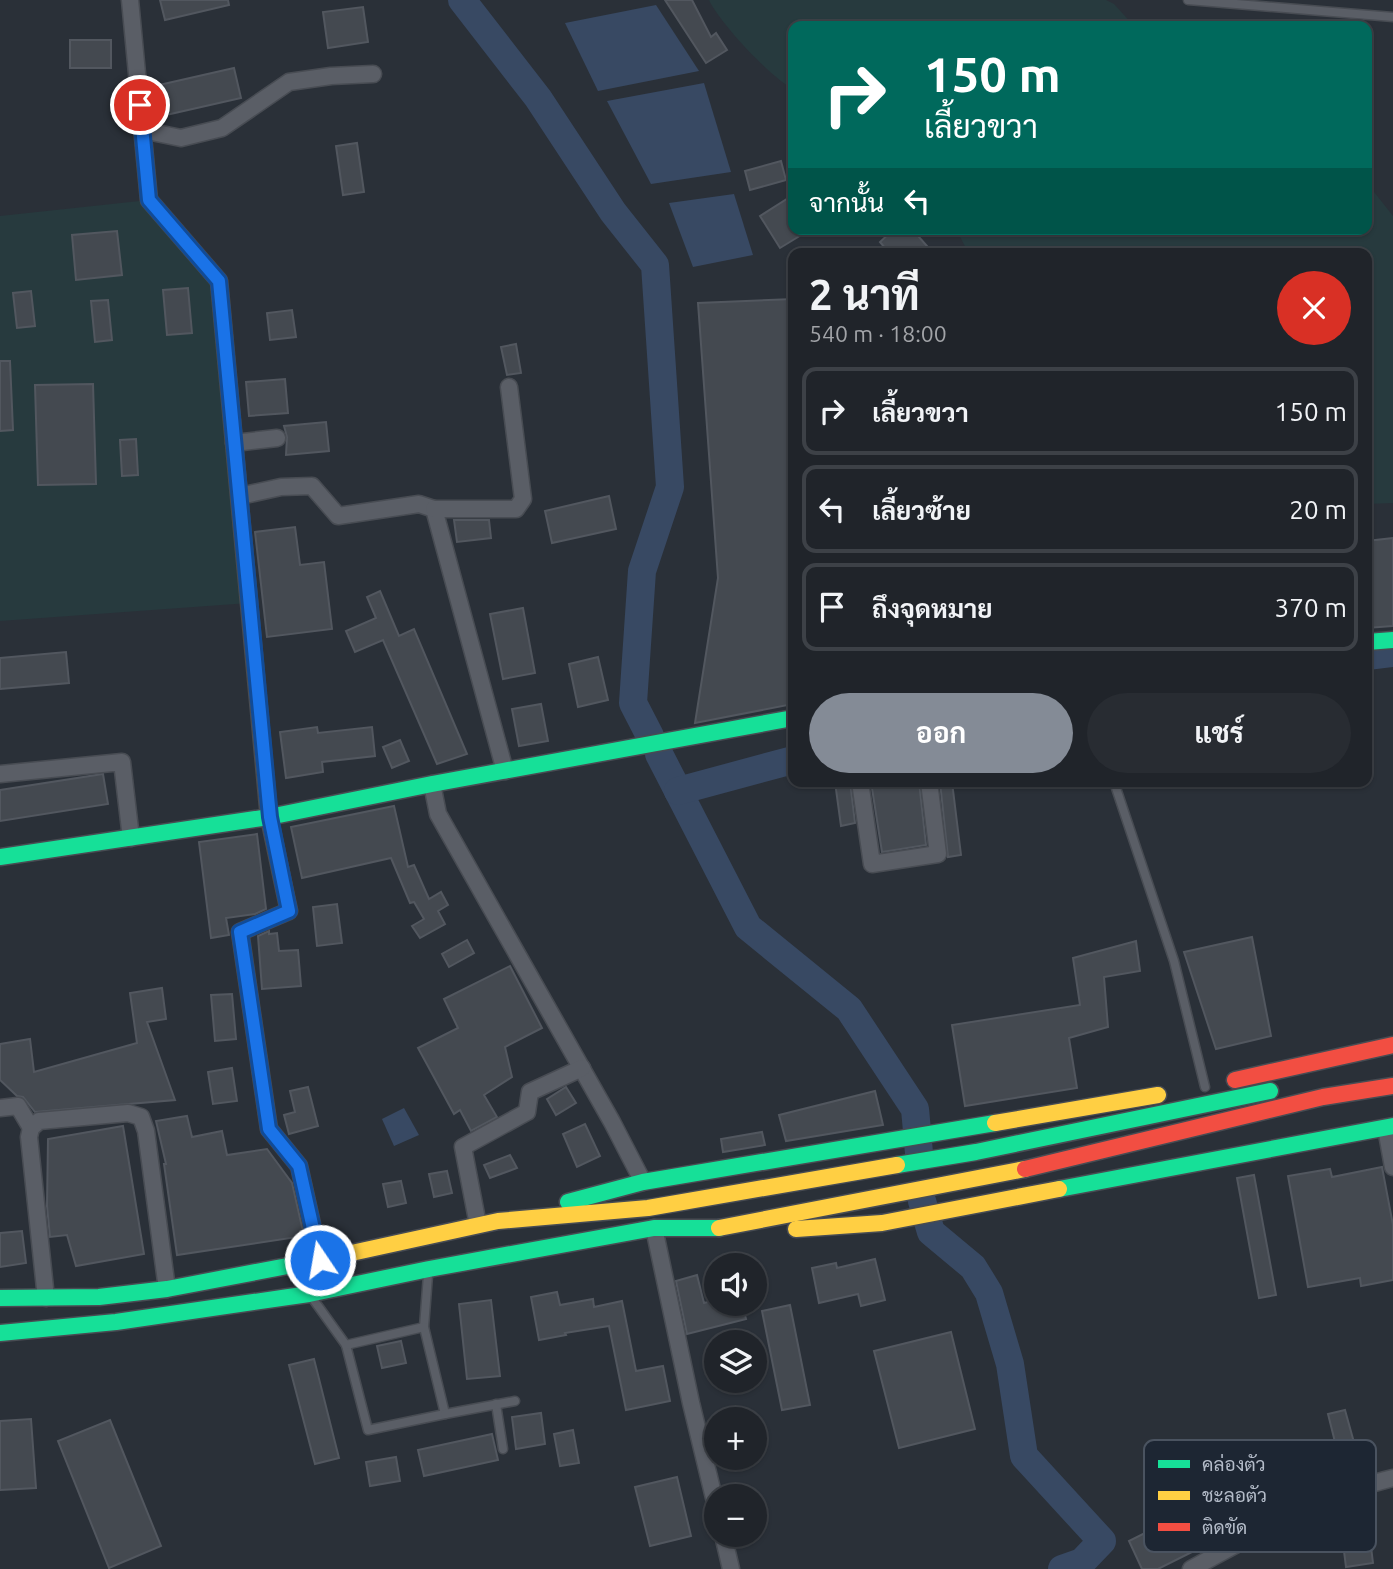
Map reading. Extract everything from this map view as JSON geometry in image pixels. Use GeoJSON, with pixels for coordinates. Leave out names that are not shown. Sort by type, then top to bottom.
{"type":"FeatureCollection","features":[{"type":"Feature","properties":{"kind":"main road"},"geometry":{"type":"LineString","coordinates":[[1372,642],[1393,640]]}},
{"type":"Feature","properties":{"kind":"main road"},"geometry":{"type":"LineString","coordinates":[[0,857],[270,817],[432,784],[788,719]]}},
{"type":"Feature","properties":{"kind":"main road"},"geometry":{"type":"LineString","coordinates":[[498,1221],[643,1182],[1191,1090],[1393,1045]]}},
{"type":"Feature","properties":{"kind":"main road"},"geometry":{"type":"LineString","coordinates":[[0,1298],[99,1297],[167,1289],[320,1260],[498,1221],[1393,1057]]}},
{"type":"Feature","properties":{"kind":"main road"},"geometry":{"type":"LineString","coordinates":[[729,1227],[1000,1175],[1323,1097],[1393,1086]]}},
{"type":"Feature","properties":{"kind":"main road"},"geometry":{"type":"LineString","coordinates":[[498,1221],[661,1206],[976,1152],[1281,1088]]}},
{"type":"Feature","properties":{"kind":"main road"},"geometry":{"type":"LineString","coordinates":[[0,1333],[116,1322],[309,1294],[654,1228],[729,1227],[877,1212],[1325,1111],[1393,1100]]}},
{"type":"Feature","properties":{"kind":"main road"},"geometry":{"type":"LineString","coordinates":[[729,1227],[748,1233],[881,1223],[1389,1127]]}},
{"type":"Feature","properties":{"kind":"street"},"geometry":{"type":"LineString","coordinates":[[131,0],[149,200],[219,281],[270,817],[289,911],[240,932],[269,1129],[299,1166],[320,1260]]}},
{"type":"Feature","properties":{"kind":"street"},"geometry":{"type":"LineString","coordinates":[[142,130],[181,138],[222,128],[289,82],[331,76],[373,75]]}},
{"type":"Feature","properties":{"kind":"street"},"geometry":{"type":"LineString","coordinates":[[240,496],[281,487],[312,486],[338,516],[419,504],[434,509],[516,509],[523,499],[509,387]]}},
{"type":"Feature","properties":{"kind":"street"},"geometry":{"type":"LineString","coordinates":[[234,443],[276,438]]}},
{"type":"Feature","properties":{"kind":"street"},"geometry":{"type":"LineString","coordinates":[[434,509],[505,771]]}},
{"type":"Feature","properties":{"kind":"street"},"geometry":{"type":"LineString","coordinates":[[0,774],[122,762],[131,838]]}},
{"type":"Feature","properties":{"kind":"street"},"geometry":{"type":"LineString","coordinates":[[432,784],[438,814],[582,1068],[643,1182]]}},
{"type":"Feature","properties":{"kind":"street"},"geometry":{"type":"LineString","coordinates":[[861,787],[872,864],[938,854],[930,787]]}},
{"type":"Feature","properties":{"kind":"street"},"geometry":{"type":"LineString","coordinates":[[478,1225],[463,1147],[527,1112],[530,1092],[582,1068]]}},
{"type":"Feature","properties":{"kind":"street"},"geometry":{"type":"LineString","coordinates":[[0,1108],[18,1106],[31,1128]]}},
{"type":"Feature","properties":{"kind":"street"},"geometry":{"type":"LineString","coordinates":[[46,1298],[29,1137],[31,1128],[39,1121],[128,1113],[141,1117],[146,1131],[167,1289]]}},
{"type":"Feature","properties":{"kind":"street"},"geometry":{"type":"LineString","coordinates":[[1389,1127],[1393,1167]]}},
{"type":"Feature","properties":{"kind":"street"},"geometry":{"type":"LineString","coordinates":[[654,1228],[711,1484]]}},
{"type":"Feature","properties":{"kind":"street"},"geometry":{"type":"LineString","coordinates":[[726,1547],[731,1569]]}},
{"type":"Feature","properties":{"kind":"street"},"geometry":{"type":"LineString","coordinates":[[1191,1569],[1223,1552]]}},
{"type":"Feature","properties":{"kind":"lane"},"geometry":{"type":"LineString","coordinates":[[1188,0],[1393,17]]}},
{"type":"Feature","properties":{"kind":"lane"},"geometry":{"type":"LineString","coordinates":[[1116,787],[1174,961],[1191,1090]]}},
{"type":"Feature","properties":{"kind":"lane"},"geometry":{"type":"LineString","coordinates":[[429,1269],[424,1327],[445,1414]]}},
{"type":"Feature","properties":{"kind":"lane"},"geometry":{"type":"LineString","coordinates":[[309,1294],[346,1345],[368,1430],[515,1401]]}},
{"type":"Feature","properties":{"kind":"lane"},"geometry":{"type":"LineString","coordinates":[[346,1345],[424,1327]]}},
{"type":"Feature","properties":{"kind":"lane"},"geometry":{"type":"LineString","coordinates":[[496,1404],[503,1449]]}},
{"type":"Feature","properties":{"kind":"green space"},"geometry":{"type":"Polygon","coordinates":[[[709,0],[1106,0],[1114,4],[1129,21],[788,21],[788,86],[747,49],[709,0]]]}},
{"type":"Feature","properties":{"kind":"green space"},"geometry":{"type":"Polygon","coordinates":[[[1372,189],[1393,216],[1393,503],[1372,504],[1372,248],[966,248],[959,235],[1372,235],[1372,189]]]}},
{"type":"Feature","properties":{"kind":"green space"},"geometry":{"type":"Polygon","coordinates":[[[149,200],[219,281],[249,603],[0,621],[0,216],[149,200]]]}},
{"type":"Feature","properties":{"kind":"water"},"geometry":{"type":"Polygon","coordinates":[[[656,5],[699,71],[598,91],[565,23],[656,5]]]}},
{"type":"Feature","properties":{"kind":"water"},"geometry":{"type":"Polygon","coordinates":[[[704,83],[731,172],[651,184],[607,101],[704,83]]]}},
{"type":"Feature","properties":{"kind":"water"},"geometry":{"type":"Polygon","coordinates":[[[734,194],[753,255],[693,267],[669,203],[734,194]]]}},
{"type":"Feature","properties":{"kind":"water"},"geometry":{"type":"Polygon","coordinates":[[[404,1108],[419,1135],[394,1146],[382,1119],[404,1108]]]}},
{"type":"Feature","properties":{"kind":"building"},"geometry":{"type":"Polygon","coordinates":[[[160,0],[228,0],[229,5],[165,20],[160,0]]]}},
{"type":"Feature","properties":{"kind":"building"},"geometry":{"type":"Polygon","coordinates":[[[665,0],[692,0],[711,37],[716,33],[727,50],[706,63],[665,0]]]}},
{"type":"Feature","properties":{"kind":"building"},"geometry":{"type":"Polygon","coordinates":[[[363,7],[368,42],[328,48],[323,12],[363,7]]]}},
{"type":"Feature","properties":{"kind":"building"},"geometry":{"type":"Polygon","coordinates":[[[70,40],[111,40],[111,68],[70,68],[70,40]]]}},
{"type":"Feature","properties":{"kind":"building"},"geometry":{"type":"Polygon","coordinates":[[[234,68],[241,98],[166,115],[159,85],[234,68]]]}},
{"type":"Feature","properties":{"kind":"building"},"geometry":{"type":"Polygon","coordinates":[[[357,143],[364,192],[343,195],[336,146],[357,143]]]}},
{"type":"Feature","properties":{"kind":"building"},"geometry":{"type":"Polygon","coordinates":[[[781,161],[786,180],[750,190],[745,171],[781,161]]]}},
{"type":"Feature","properties":{"kind":"building"},"geometry":{"type":"Polygon","coordinates":[[[788,198],[788,235],[801,235],[780,248],[760,216],[788,198]]]}},
{"type":"Feature","properties":{"kind":"building"},"geometry":{"type":"Polygon","coordinates":[[[117,231],[122,275],[76,280],[72,235],[117,231]]]}},
{"type":"Feature","properties":{"kind":"building"},"geometry":{"type":"Polygon","coordinates":[[[888,235],[917,235],[929,248],[885,248],[880,242],[888,235]]]}},
{"type":"Feature","properties":{"kind":"building"},"geometry":{"type":"Polygon","coordinates":[[[188,288],[192,333],[167,335],[163,290],[188,288]]]}},
{"type":"Feature","properties":{"kind":"building"},"geometry":{"type":"Polygon","coordinates":[[[31,291],[35,326],[17,328],[13,293],[31,291]]]}},
{"type":"Feature","properties":{"kind":"building"},"geometry":{"type":"Polygon","coordinates":[[[788,299],[788,705],[695,723],[718,578],[698,303],[788,299]]]}},
{"type":"Feature","properties":{"kind":"building"},"geometry":{"type":"Polygon","coordinates":[[[108,300],[112,340],[95,342],[91,301],[108,300]]]}},
{"type":"Feature","properties":{"kind":"building"},"geometry":{"type":"Polygon","coordinates":[[[292,310],[296,337],[270,340],[267,313],[292,310]]]}},
{"type":"Feature","properties":{"kind":"building"},"geometry":{"type":"Polygon","coordinates":[[[516,344],[521,373],[507,375],[501,347],[516,344]]]}},
{"type":"Feature","properties":{"kind":"building"},"geometry":{"type":"Polygon","coordinates":[[[0,361],[10,361],[13,430],[0,431],[0,361]]]}},
{"type":"Feature","properties":{"kind":"building"},"geometry":{"type":"Polygon","coordinates":[[[285,379],[288,413],[249,416],[246,382],[285,379]]]}},
{"type":"Feature","properties":{"kind":"building"},"geometry":{"type":"Polygon","coordinates":[[[93,384],[96,484],[38,485],[35,385],[93,384]]]}},
{"type":"Feature","properties":{"kind":"building"},"geometry":{"type":"Polygon","coordinates":[[[326,422],[329,451],[286,455],[287,437],[284,426],[326,422]]]}},
{"type":"Feature","properties":{"kind":"building"},"geometry":{"type":"Polygon","coordinates":[[[136,439],[138,475],[122,476],[120,440],[136,439]]]}},
{"type":"Feature","properties":{"kind":"building"},"geometry":{"type":"Polygon","coordinates":[[[609,496],[616,529],[552,543],[545,511],[609,496]]]}},
{"type":"Feature","properties":{"kind":"building"},"geometry":{"type":"Polygon","coordinates":[[[454,520],[489,520],[491,538],[457,542],[454,520]]]}},
{"type":"Feature","properties":{"kind":"building"},"geometry":{"type":"Polygon","coordinates":[[[295,527],[300,565],[324,562],[332,629],[267,637],[255,532],[295,527]]]}},
{"type":"Feature","properties":{"kind":"building"},"geometry":{"type":"Polygon","coordinates":[[[1393,538],[1393,626],[1372,628],[1372,540],[1393,538]]]}},
{"type":"Feature","properties":{"kind":"building"},"geometry":{"type":"Polygon","coordinates":[[[380,591],[399,636],[414,629],[467,754],[437,764],[383,640],[355,652],[346,631],[376,618],[367,597],[380,591]]]}},
{"type":"Feature","properties":{"kind":"building"},"geometry":{"type":"Polygon","coordinates":[[[523,608],[535,673],[503,679],[490,614],[523,608]]]}},
{"type":"Feature","properties":{"kind":"building"},"geometry":{"type":"Polygon","coordinates":[[[66,652],[69,683],[0,689],[0,658],[66,652]]]}},
{"type":"Feature","properties":{"kind":"building"},"geometry":{"type":"Polygon","coordinates":[[[598,657],[608,700],[578,707],[569,664],[598,657]]]}},
{"type":"Feature","properties":{"kind":"building"},"geometry":{"type":"Polygon","coordinates":[[[541,704],[548,741],[519,746],[512,709],[541,704]]]}},
{"type":"Feature","properties":{"kind":"building"},"geometry":{"type":"Polygon","coordinates":[[[317,727],[318,733],[372,727],[375,756],[322,762],[323,772],[286,778],[280,732],[317,727]]]}},
{"type":"Feature","properties":{"kind":"building"},"geometry":{"type":"Polygon","coordinates":[[[400,740],[409,761],[392,768],[383,747],[400,740]]]}},
{"type":"Feature","properties":{"kind":"building"},"geometry":{"type":"Polygon","coordinates":[[[103,774],[108,804],[0,821],[0,790],[103,774]]]}},
{"type":"Feature","properties":{"kind":"building"},"geometry":{"type":"Polygon","coordinates":[[[836,787],[851,787],[855,823],[841,826],[836,787]]]}},
{"type":"Feature","properties":{"kind":"building"},"geometry":{"type":"Polygon","coordinates":[[[872,787],[920,787],[926,845],[882,852],[872,787]]]}},
{"type":"Feature","properties":{"kind":"building"},"geometry":{"type":"Polygon","coordinates":[[[941,787],[953,787],[961,855],[948,857],[941,787]]]}},
{"type":"Feature","properties":{"kind":"building"},"geometry":{"type":"Polygon","coordinates":[[[394,806],[408,867],[414,865],[429,899],[441,892],[448,905],[438,911],[445,924],[420,938],[412,926],[424,919],[414,902],[410,903],[391,858],[302,878],[291,827],[394,806]]]}},
{"type":"Feature","properties":{"kind":"building"},"geometry":{"type":"Polygon","coordinates":[[[257,834],[266,909],[255,914],[226,918],[229,935],[211,938],[199,842],[257,834]]]}},
{"type":"Feature","properties":{"kind":"building"},"geometry":{"type":"Polygon","coordinates":[[[337,904],[342,943],[317,946],[313,907],[337,904]]]}},
{"type":"Feature","properties":{"kind":"building"},"geometry":{"type":"Polygon","coordinates":[[[269,931],[269,934],[277,933],[279,951],[298,950],[301,986],[262,989],[258,936],[269,931]]]}},
{"type":"Feature","properties":{"kind":"building"},"geometry":{"type":"Polygon","coordinates":[[[1252,937],[1271,1036],[1216,1049],[1184,952],[1252,937]]]}},
{"type":"Feature","properties":{"kind":"building"},"geometry":{"type":"Polygon","coordinates":[[[467,940],[474,953],[449,967],[442,954],[467,940]]]}},
{"type":"Feature","properties":{"kind":"building"},"geometry":{"type":"Polygon","coordinates":[[[1136,941],[1140,971],[1104,977],[1108,1027],[1069,1038],[1077,1088],[965,1106],[952,1025],[1080,1005],[1073,958],[1136,941]]]}},
{"type":"Feature","properties":{"kind":"building"},"geometry":{"type":"Polygon","coordinates":[[[510,966],[542,1028],[505,1047],[512,1077],[484,1095],[497,1117],[471,1131],[460,1110],[454,1114],[418,1048],[458,1028],[444,999],[510,966]]]}},
{"type":"Feature","properties":{"kind":"building"},"geometry":{"type":"Polygon","coordinates":[[[162,988],[166,1019],[147,1022],[175,1100],[35,1112],[23,1097],[17,1096],[0,1080],[0,1044],[30,1039],[34,1072],[137,1043],[130,993],[162,988]]]}},
{"type":"Feature","properties":{"kind":"building"},"geometry":{"type":"Polygon","coordinates":[[[232,994],[236,1039],[215,1041],[211,995],[232,994]]]}},
{"type":"Feature","properties":{"kind":"building"},"geometry":{"type":"Polygon","coordinates":[[[232,1068],[237,1101],[213,1104],[208,1072],[232,1068]]]}},
{"type":"Feature","properties":{"kind":"building"},"geometry":{"type":"Polygon","coordinates":[[[308,1087],[318,1126],[289,1134],[284,1115],[295,1112],[290,1091],[308,1087]]]}},
{"type":"Feature","properties":{"kind":"building"},"geometry":{"type":"Polygon","coordinates":[[[566,1087],[576,1103],[556,1115],[547,1099],[566,1087]]]}},
{"type":"Feature","properties":{"kind":"building"},"geometry":{"type":"Polygon","coordinates":[[[875,1091],[883,1125],[786,1141],[779,1115],[875,1091]]]}},
{"type":"Feature","properties":{"kind":"building"},"geometry":{"type":"Polygon","coordinates":[[[187,1116],[192,1137],[222,1131],[227,1155],[267,1149],[292,1183],[304,1236],[177,1255],[166,1164],[156,1121],[187,1116]]]}},
{"type":"Feature","properties":{"kind":"building"},"geometry":{"type":"Polygon","coordinates":[[[585,1124],[600,1156],[577,1167],[563,1134],[585,1124]]]}},
{"type":"Feature","properties":{"kind":"building"},"geometry":{"type":"Polygon","coordinates":[[[123,1126],[144,1254],[76,1266],[67,1235],[50,1237],[47,1206],[48,1139],[123,1126]]]}},
{"type":"Feature","properties":{"kind":"building"},"geometry":{"type":"Polygon","coordinates":[[[762,1132],[765,1145],[723,1152],[721,1139],[762,1132]]]}},
{"type":"Feature","properties":{"kind":"building"},"geometry":{"type":"Polygon","coordinates":[[[510,1155],[517,1168],[490,1178],[484,1165],[510,1155]]]}},
{"type":"Feature","properties":{"kind":"building"},"geometry":{"type":"Polygon","coordinates":[[[1382,1167],[1393,1225],[1393,1280],[1361,1286],[1360,1278],[1308,1287],[1288,1176],[1330,1169],[1332,1177],[1382,1167]]]}},
{"type":"Feature","properties":{"kind":"building"},"geometry":{"type":"Polygon","coordinates":[[[447,1171],[452,1193],[434,1197],[429,1174],[447,1171]]]}},
{"type":"Feature","properties":{"kind":"building"},"geometry":{"type":"Polygon","coordinates":[[[1254,1175],[1276,1295],[1259,1298],[1237,1178],[1254,1175]]]}},
{"type":"Feature","properties":{"kind":"building"},"geometry":{"type":"Polygon","coordinates":[[[401,1181],[406,1203],[388,1207],[383,1184],[401,1181]]]}},
{"type":"Feature","properties":{"kind":"building"},"geometry":{"type":"Polygon","coordinates":[[[22,1231],[26,1263],[0,1267],[0,1233],[22,1231]]]}},
{"type":"Feature","properties":{"kind":"building"},"geometry":{"type":"Polygon","coordinates":[[[875,1259],[885,1300],[861,1306],[858,1294],[819,1303],[812,1268],[836,1263],[837,1268],[875,1259]]]}},
{"type":"Feature","properties":{"kind":"building"},"geometry":{"type":"Polygon","coordinates":[[[697,1275],[704,1303],[704,1316],[745,1316],[746,1319],[687,1334],[676,1281],[697,1275]]]}},
{"type":"Feature","properties":{"kind":"building"},"geometry":{"type":"Polygon","coordinates":[[[557,1292],[560,1305],[593,1299],[594,1307],[622,1301],[636,1371],[663,1366],[670,1401],[626,1410],[609,1326],[539,1340],[531,1297],[557,1292]]]}},
{"type":"Feature","properties":{"kind":"building"},"geometry":{"type":"Polygon","coordinates":[[[491,1300],[500,1376],[467,1379],[459,1304],[491,1300]]]}},
{"type":"Feature","properties":{"kind":"building"},"geometry":{"type":"Polygon","coordinates":[[[790,1305],[810,1405],[782,1410],[763,1316],[767,1316],[767,1310],[790,1305]]]}},
{"type":"Feature","properties":{"kind":"building"},"geometry":{"type":"Polygon","coordinates":[[[951,1332],[975,1429],[899,1448],[874,1351],[951,1332]]]}},
{"type":"Feature","properties":{"kind":"building"},"geometry":{"type":"Polygon","coordinates":[[[401,1341],[406,1363],[382,1368],[377,1346],[401,1341]]]}},
{"type":"Feature","properties":{"kind":"building"},"geometry":{"type":"Polygon","coordinates":[[[314,1359],[339,1458],[315,1464],[289,1365],[314,1359]]]}},
{"type":"Feature","properties":{"kind":"building"},"geometry":{"type":"Polygon","coordinates":[[[1345,1410],[1353,1440],[1334,1440],[1328,1414],[1345,1410]]]}},
{"type":"Feature","properties":{"kind":"building"},"geometry":{"type":"Polygon","coordinates":[[[541,1413],[545,1444],[516,1449],[512,1417],[541,1413]]]}},
{"type":"Feature","properties":{"kind":"building"},"geometry":{"type":"Polygon","coordinates":[[[31,1419],[36,1488],[0,1490],[0,1421],[31,1419]]]}},
{"type":"Feature","properties":{"kind":"building"},"geometry":{"type":"Polygon","coordinates":[[[110,1420],[161,1546],[109,1568],[58,1441],[110,1420]]]}},
{"type":"Feature","properties":{"kind":"building"},"geometry":{"type":"Polygon","coordinates":[[[573,1430],[579,1463],[560,1466],[554,1434],[573,1430]]]}},
{"type":"Feature","properties":{"kind":"building"},"geometry":{"type":"Polygon","coordinates":[[[492,1434],[498,1460],[424,1476],[418,1450],[492,1434]]]}},
{"type":"Feature","properties":{"kind":"building"},"geometry":{"type":"Polygon","coordinates":[[[396,1457],[400,1481],[370,1486],[366,1462],[396,1457]]]}},
{"type":"Feature","properties":{"kind":"building"},"geometry":{"type":"Polygon","coordinates":[[[677,1477],[691,1536],[650,1546],[635,1487],[677,1477]]]}},
{"type":"Feature","properties":{"kind":"building"},"geometry":{"type":"Polygon","coordinates":[[[1144,1534],[1144,1552],[1192,1552],[1158,1569],[1142,1569],[1129,1541],[1144,1534]]]}},
{"type":"Feature","properties":{"kind":"building"},"geometry":{"type":"Polygon","coordinates":[[[1344,1552],[1372,1552],[1373,1563],[1346,1567],[1344,1552]]]}},
{"type":"Feature","properties":{"kind":"waterway"},"geometry":{"type":"LineString","coordinates":[[462,0],[538,98],[613,212],[655,265],[670,487],[642,571],[633,703],[650,736]]}},
{"type":"Feature","properties":{"kind":"waterway"},"geometry":{"type":"LineString","coordinates":[[1372,655],[1393,653]]}},
{"type":"Feature","properties":{"kind":"waterway"},"geometry":{"type":"LineString","coordinates":[[659,754],[748,927],[849,1009],[915,1109],[919,1153]]}},
{"type":"Feature","properties":{"kind":"waterway"},"geometry":{"type":"LineString","coordinates":[[678,791],[788,761]]}},
{"type":"Feature","properties":{"kind":"waterway"},"geometry":{"type":"LineString","coordinates":[[922,1201],[931,1232],[973,1267],[989,1293],[1010,1364],[1024,1456],[1102,1541],[1082,1562],[1062,1569]]}},
{"type":"Feature","properties":{"kind":"traffic: fast"},"geometry":{"type":"LineString","coordinates":[[1372,642],[1393,640]]}},
{"type":"Feature","properties":{"kind":"traffic: fast"},"geometry":{"type":"LineString","coordinates":[[0,857],[269,817],[432,784],[788,719]]}},
{"type":"Feature","properties":{"kind":"traffic: fast"},"geometry":{"type":"LineString","coordinates":[[897,1165],[976,1152],[1270,1091]]}},
{"type":"Feature","properties":{"kind":"traffic: fast"},"geometry":{"type":"LineString","coordinates":[[568,1202],[643,1182],[995,1123]]}},
{"type":"Feature","properties":{"kind":"traffic: fast"},"geometry":{"type":"LineString","coordinates":[[1059,1189],[1393,1126]]}},
{"type":"Feature","properties":{"kind":"traffic: fast"},"geometry":{"type":"LineString","coordinates":[[0,1333],[116,1322],[309,1294],[654,1228],[719,1228]]}},
{"type":"Feature","properties":{"kind":"traffic: fast"},"geometry":{"type":"LineString","coordinates":[[0,1298],[99,1297],[167,1289],[324,1259]]}},
{"type":"Feature","properties":{"kind":"traffic: slow"},"geometry":{"type":"LineString","coordinates":[[995,1123],[1158,1095]]}},
{"type":"Feature","properties":{"kind":"traffic: slow"},"geometry":{"type":"LineString","coordinates":[[324,1259],[498,1221],[648,1208],[897,1165]]}},
{"type":"Feature","properties":{"kind":"traffic: slow"},"geometry":{"type":"LineString","coordinates":[[719,1228],[1025,1169]]}},
{"type":"Feature","properties":{"kind":"traffic: slow"},"geometry":{"type":"LineString","coordinates":[[796,1229],[882,1223],[1059,1189]]}},
{"type":"Feature","properties":{"kind":"traffic: jam"},"geometry":{"type":"LineString","coordinates":[[1235,1080],[1393,1045]]}},
{"type":"Feature","properties":{"kind":"traffic: jam"},"geometry":{"type":"LineString","coordinates":[[1025,1169],[1323,1097],[1393,1086]]}},
{"type":"Feature","properties":{"kind":"route"},"geometry":{"type":"LineString","coordinates":[[140,105],[149,200],[219,281],[270,817],[289,911],[240,932],[269,1129],[299,1166],[320,1260]]}}]}
